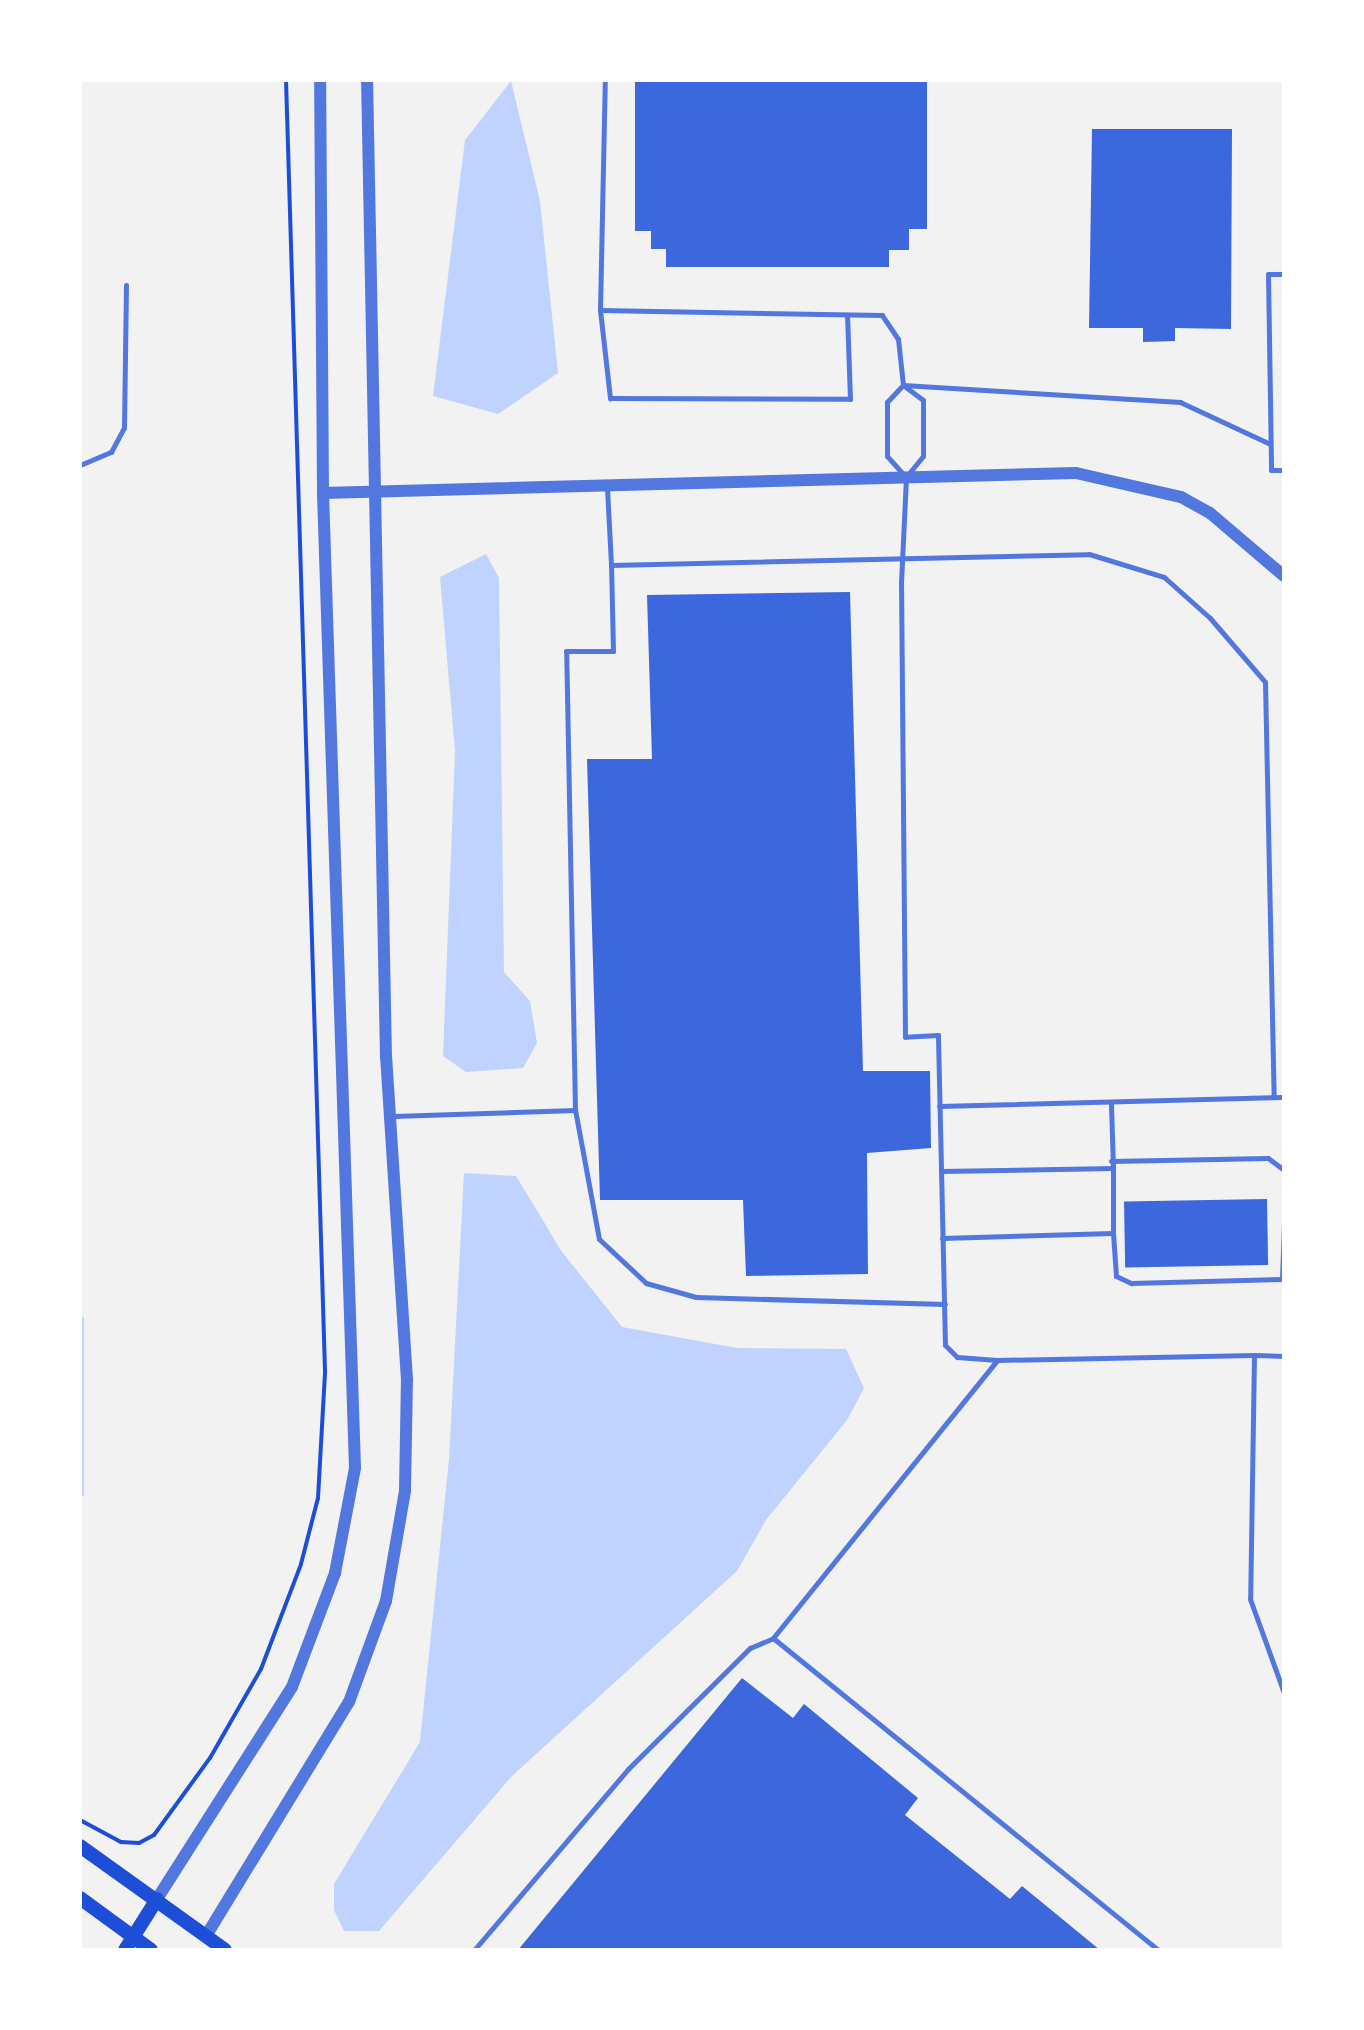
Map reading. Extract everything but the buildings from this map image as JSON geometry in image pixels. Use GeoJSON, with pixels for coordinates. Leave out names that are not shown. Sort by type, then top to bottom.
{"type":"FeatureCollection","features":[{"type":"Feature","properties":{"kind":"main road"},"geometry":{"type":"LineString","coordinates":[[80,1846],[225,1950]]}},
{"type":"Feature","properties":{"kind":"main road"},"geometry":{"type":"LineString","coordinates":[[80,1898],[151,1950]]}},
{"type":"Feature","properties":{"kind":"main road"},"geometry":{"type":"LineString","coordinates":[[124,1950],[157,1899]]}},
{"type":"Feature","properties":{"kind":"main road"},"geometry":{"type":"LineString","coordinates":[[198,1950],[206,1936]]}},
{"type":"Feature","properties":{"kind":"street"},"geometry":{"type":"LineString","coordinates":[[157,1899],[292,1687],[335,1573],[355,1468],[323,493],[320,80]]}},
{"type":"Feature","properties":{"kind":"street"},"geometry":{"type":"LineString","coordinates":[[206,1936],[350,1702],[371,1652],[398,1548],[407,1380],[390,1116],[372,492],[368,80]]}},
{"type":"Feature","properties":{"kind":"street"},"geometry":{"type":"LineString","coordinates":[[323,493],[1076,473],[1150,486],[1210,512],[1284,576]]}},
{"type":"Feature","properties":{"kind":"lane"},"geometry":{"type":"LineString","coordinates":[[604,80],[600,310],[610,398],[850,399],[847,315]]}},
{"type":"Feature","properties":{"kind":"lane"},"geometry":{"type":"LineString","coordinates":[[1284,274],[1268,274],[1271,470],[1284,470]]}},
{"type":"Feature","properties":{"kind":"lane"},"geometry":{"type":"LineString","coordinates":[[80,465],[111,452],[124,428],[126,285]]}},
{"type":"Feature","properties":{"kind":"lane"},"geometry":{"type":"LineString","coordinates":[[600,310],[882,316],[898,338],[903,386],[923,400],[923,456],[906,478],[905,1037],[938,1035],[945,1345],[957,1357],[997,1360],[1284,1356]]}},
{"type":"Feature","properties":{"kind":"lane"},"geometry":{"type":"LineString","coordinates":[[906,478],[886,456],[886,402],[903,386],[1180,402],[1270,444]]}},
{"type":"Feature","properties":{"kind":"lane"},"geometry":{"type":"LineString","coordinates":[[607,483],[613,652],[566,652],[576,1110],[599,1239],[646,1282],[696,1298],[945,1304]]}},
{"type":"Feature","properties":{"kind":"lane"},"geometry":{"type":"LineString","coordinates":[[611,565],[904,554],[1088,554],[1164,578],[1210,618],[1265,682],[1274,1096]]}},
{"type":"Feature","properties":{"kind":"lane"},"geometry":{"type":"LineString","coordinates":[[939,1106],[1284,1097]]}},
{"type":"Feature","properties":{"kind":"lane"},"geometry":{"type":"LineString","coordinates":[[1111,1104],[1116,1276],[1131,1283],[1282,1280],[1284,1224]]}},
{"type":"Feature","properties":{"kind":"lane"},"geometry":{"type":"LineString","coordinates":[[390,1116],[576,1110]]}},
{"type":"Feature","properties":{"kind":"lane"},"geometry":{"type":"LineString","coordinates":[[940,1171],[1268,1158],[1284,1170]]}},
{"type":"Feature","properties":{"kind":"lane"},"geometry":{"type":"LineString","coordinates":[[942,1238],[1114,1233]]}},
{"type":"Feature","properties":{"kind":"lane"},"geometry":{"type":"LineString","coordinates":[[1254,1355],[1250,1599],[1284,1693]]}},
{"type":"Feature","properties":{"kind":"lane"},"geometry":{"type":"LineString","coordinates":[[474,1950],[628,1769],[750,1648],[773,1638],[997,1360]]}},
{"type":"Feature","properties":{"kind":"lane"},"geometry":{"type":"LineString","coordinates":[[773,1638],[1158,1950]]}},
{"type":"Feature","properties":{"kind":"path"},"geometry":{"type":"LineString","coordinates":[[80,1820],[121,1842],[140,1843],[154,1835],[210,1758],[260,1668],[301,1564],[318,1498],[325,1371],[286,80]]}},
{"type":"Feature","properties":{"kind":"water"},"geometry":{"type":"Polygon","coordinates":[[[511,81],[540,201],[558,373],[498,414],[433,396],[465,140],[511,81]]]}},
{"type":"Feature","properties":{"kind":"water"},"geometry":{"type":"Polygon","coordinates":[[[486,554],[499,578],[504,972],[530,1001],[537,1043],[523,1068],[466,1072],[443,1056],[455,751],[440,577],[486,554]]]}},
{"type":"Feature","properties":{"kind":"water"},"geometry":{"type":"Polygon","coordinates":[[[464,1173],[516,1176],[562,1252],[622,1327],[737,1348],[846,1349],[864,1388],[847,1420],[766,1520],[737,1571],[512,1776],[379,1931],[344,1931],[334,1910],[334,1884],[420,1742],[449,1459],[464,1173]]]}},
{"type":"Feature","properties":{"kind":"water"},"geometry":{"type":"Polygon","coordinates":[[[80,1317],[84,1317],[84,1496],[80,1496],[80,1317]]]}}]}
